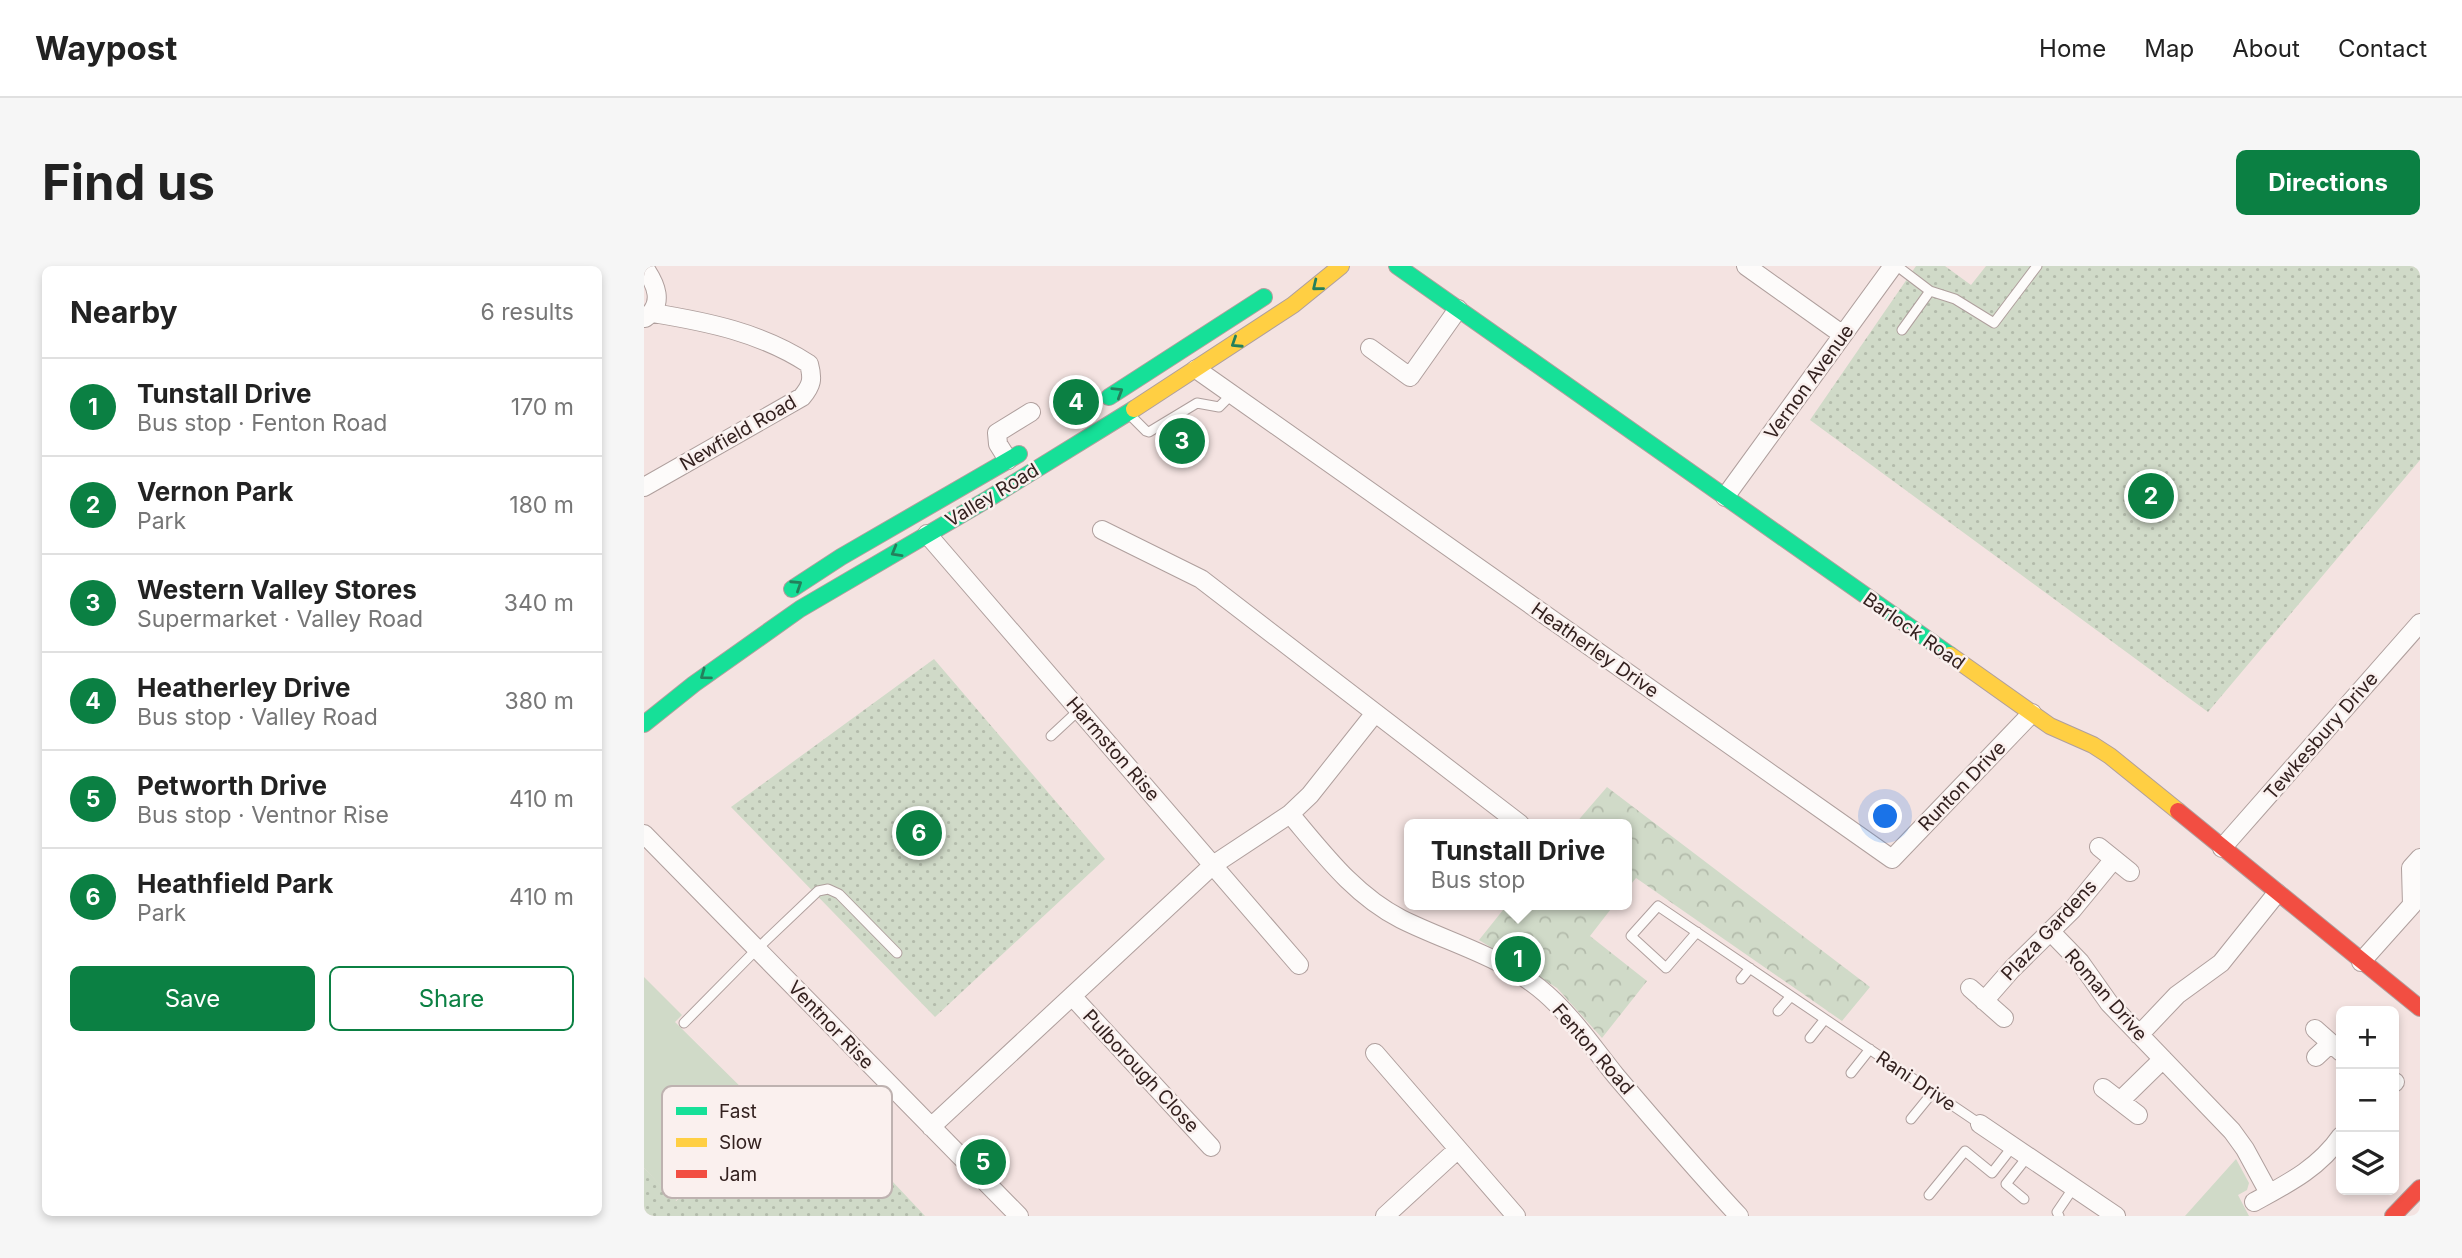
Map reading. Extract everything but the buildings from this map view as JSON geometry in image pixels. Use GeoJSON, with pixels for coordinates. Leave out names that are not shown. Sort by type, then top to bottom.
{"type":"FeatureCollection","features":[{"type":"Feature","properties":{"kind":"main road","name":"Valley Road"},"geometry":{"type":"LineString","coordinates":[[644,724],[703,677],[800,609],[988,499],[1129,412],[1165,398],[1196,369],[1293,305],[1341,266]]}},
{"type":"Feature","properties":{"kind":"main road","name":"Barlock Road"},"geometry":{"type":"LineString","coordinates":[[1397,266],[1422,278],[1458,309],[2050,726],[2110,756],[2420,1008]]}},
{"type":"Feature","properties":{"kind":"main road"},"geometry":{"type":"LineString","coordinates":[[1091,408],[1281,285]]}},
{"type":"Feature","properties":{"kind":"main road","name":"Valley Road"},"geometry":{"type":"LineString","coordinates":[[775,600],[841,557],[1032,445]]}},
{"type":"Feature","properties":{"kind":"main road"},"geometry":{"type":"LineString","coordinates":[[2399,1214],[2420,1188]]}},
{"type":"Feature","properties":{"kind":"street"},"geometry":{"type":"LineString","coordinates":[[1746,266],[1843,335]]}},
{"type":"Feature","properties":{"kind":"street","name":"Vernon Avenue"},"geometry":{"type":"LineString","coordinates":[[1725,497],[1895,266]]}},
{"type":"Feature","properties":{"kind":"street"},"geometry":{"type":"LineString","coordinates":[[644,267],[659,295],[648,316]]}},
{"type":"Feature","properties":{"kind":"street"},"geometry":{"type":"LineString","coordinates":[[1370,348],[1410,377],[1458,309]]}},
{"type":"Feature","properties":{"kind":"street","name":"Newfield Road"},"geometry":{"type":"LineString","coordinates":[[644,487],[802,397],[810,387],[813,377],[809,364],[796,355],[754,336],[710,323],[648,316]]}},
{"type":"Feature","properties":{"kind":"street","name":"Heatherley Drive"},"geometry":{"type":"LineString","coordinates":[[1196,369],[1892,859]]}},
{"type":"Feature","properties":{"kind":"street"},"geometry":{"type":"LineString","coordinates":[[1008,460],[998,444],[998,433],[1031,412]]}},
{"type":"Feature","properties":{"kind":"street"},"geometry":{"type":"LineString","coordinates":[[1102,530],[1201,579],[1376,713],[1451,780],[1488,800],[1506,819]]}},
{"type":"Feature","properties":{"kind":"street","name":"Harmston Rise"},"geometry":{"type":"LineString","coordinates":[[927,534],[1300,965]]}},
{"type":"Feature","properties":{"kind":"street","name":"Tewkesbury Drive"},"geometry":{"type":"LineString","coordinates":[[2222,848],[2420,623]]}},
{"type":"Feature","properties":{"kind":"street"},"geometry":{"type":"LineString","coordinates":[[932,1127],[1213,865],[1290,814],[1311,795],[1376,713]]}},
{"type":"Feature","properties":{"kind":"street","name":"Runton Drive"},"geometry":{"type":"LineString","coordinates":[[1892,859],[2032,713]]}},
{"type":"Feature","properties":{"kind":"street","name":"Fenton Road"},"geometry":{"type":"LineString","coordinates":[[1290,814],[1346,879],[1373,902],[1401,919],[1516,971],[1541,989],[1739,1216]]}},
{"type":"Feature","properties":{"kind":"street","name":"Ventnor Rise"},"geometry":{"type":"LineString","coordinates":[[644,834],[892,1086]]}},
{"type":"Feature","properties":{"kind":"street"},"geometry":{"type":"LineString","coordinates":[[2099,847],[2130,872]]}},
{"type":"Feature","properties":{"kind":"street"},"geometry":{"type":"LineString","coordinates":[[2361,962],[2412,905],[2411,868],[2420,858]]}},
{"type":"Feature","properties":{"kind":"street","name":"Plaza Gardens"},"geometry":{"type":"LineString","coordinates":[[1984,1001],[2073,909],[2113,859]]}},
{"type":"Feature","properties":{"kind":"street"},"geometry":{"type":"LineString","coordinates":[[2139,1035],[2177,995],[2221,963],[2277,893]]}},
{"type":"Feature","properties":{"kind":"street","name":"Roman Drive"},"geometry":{"type":"LineString","coordinates":[[2050,932],[2080,962],[2109,1003],[2232,1131],[2245,1149],[2261,1198],[2305,1173],[2322,1159],[2336,1142]]}},
{"type":"Feature","properties":{"kind":"street"},"geometry":{"type":"LineString","coordinates":[[1970,988],[2004,1018]]}},
{"type":"Feature","properties":{"kind":"street","name":"Pulborough Close"},"geometry":{"type":"LineString","coordinates":[[1072,996],[1211,1146]]}},
{"type":"Feature","properties":{"kind":"street"},"geometry":{"type":"LineString","coordinates":[[2315,1029],[2336,1048],[2316,1057]]}},
{"type":"Feature","properties":{"kind":"street"},"geometry":{"type":"LineString","coordinates":[[1375,1053],[1516,1216]]}},
{"type":"Feature","properties":{"kind":"street","name":"Roman Drive"},"geometry":{"type":"LineString","coordinates":[[2120,1101],[2162,1059]]}},
{"type":"Feature","properties":{"kind":"street","name":"Ventnor Rise"},"geometry":{"type":"LineString","coordinates":[[892,1086],[1018,1216]]}},
{"type":"Feature","properties":{"kind":"street"},"geometry":{"type":"LineString","coordinates":[[2103,1088],[2138,1115]]}},
{"type":"Feature","properties":{"kind":"street","name":"Rani Drive"},"geometry":{"type":"LineString","coordinates":[[1980,1124],[2116,1216]]}},
{"type":"Feature","properties":{"kind":"street"},"geometry":{"type":"LineString","coordinates":[[1385,1216],[1458,1149]]}},
{"type":"Feature","properties":{"kind":"lane"},"geometry":{"type":"LineString","coordinates":[[1895,266],[1930,291],[1959,301],[1994,323],[2037,266]]}},
{"type":"Feature","properties":{"kind":"lane"},"geometry":{"type":"LineString","coordinates":[[1902,330],[1930,291]]}},
{"type":"Feature","properties":{"kind":"lane"},"geometry":{"type":"LineString","coordinates":[[1129,412],[1149,432],[1197,403],[1219,407],[1232,394]]}},
{"type":"Feature","properties":{"kind":"lane"},"geometry":{"type":"LineString","coordinates":[[1165,398],[1178,416]]}},
{"type":"Feature","properties":{"kind":"lane"},"geometry":{"type":"LineString","coordinates":[[1051,736],[1079,710]]}},
{"type":"Feature","properties":{"kind":"lane"},"geometry":{"type":"LineString","coordinates":[[684,1023],[818,891],[828,889],[839,894],[897,953]]}},
{"type":"Feature","properties":{"kind":"lane","name":"Rani Drive"},"geometry":{"type":"LineString","coordinates":[[1697,932],[1666,968],[1632,936],[1658,906],[1697,932],[1750,968],[1790,996],[1980,1124]]}},
{"type":"Feature","properties":{"kind":"lane"},"geometry":{"type":"LineString","coordinates":[[1741,979],[1750,968]]}},
{"type":"Feature","properties":{"kind":"lane"},"geometry":{"type":"LineString","coordinates":[[1779,1011],[1790,996]]}},
{"type":"Feature","properties":{"kind":"lane"},"geometry":{"type":"LineString","coordinates":[[1810,1038],[1825,1019]]}},
{"type":"Feature","properties":{"kind":"lane"},"geometry":{"type":"LineString","coordinates":[[1851,1073],[1870,1049]]}},
{"type":"Feature","properties":{"kind":"lane"},"geometry":{"type":"LineString","coordinates":[[1911,1119],[1933,1092]]}},
{"type":"Feature","properties":{"kind":"lane"},"geometry":{"type":"LineString","coordinates":[[1929,1195],[1965,1151],[1992,1173],[2020,1151]]}},
{"type":"Feature","properties":{"kind":"lane"},"geometry":{"type":"LineString","coordinates":[[2020,1151],[2006,1184],[2024,1199]]}},
{"type":"Feature","properties":{"kind":"lane"},"geometry":{"type":"LineString","coordinates":[[2059,1216],[2057,1212],[2074,1187]]}},
{"type":"Feature","properties":{"kind":"green space"},"geometry":{"type":"Polygon","coordinates":[[[1916,266],[1945,266],[1971,285],[1986,266],[2420,266],[2420,460],[2208,712],[1810,420],[1916,266]]]}},
{"type":"Feature","properties":{"kind":"green space"},"geometry":{"type":"Polygon","coordinates":[[[934,659],[1105,859],[935,1017],[731,807],[934,659]]]}},
{"type":"Feature","properties":{"kind":"green space"},"geometry":{"type":"Polygon","coordinates":[[[1607,787],[1870,987],[1842,1021],[1636,878],[1632,883],[1632,819],[1579,819],[1607,787]]]}},
{"type":"Feature","properties":{"kind":"green space"},"geometry":{"type":"Polygon","coordinates":[[[1503,910],[1610,910],[1590,936],[1647,981],[1602,1038],[1557,988],[1479,940],[1503,910]]]}},
{"type":"Feature","properties":{"kind":"green space"},"geometry":{"type":"Polygon","coordinates":[[[644,977],[682,1015],[675,1022],[740,1086],[662,1086],[662,1187],[644,1168],[644,977]]]}},
{"type":"Feature","properties":{"kind":"green space"},"geometry":{"type":"Polygon","coordinates":[[[2236,1159],[2249,1183],[2247,1190],[2238,1195],[2249,1216],[2185,1216],[2236,1159]]]}},
{"type":"Feature","properties":{"kind":"green space"},"geometry":{"type":"Polygon","coordinates":[[[644,1168],[662,1187],[662,1198],[673,1198],[676,1201],[680,1198],[892,1198],[892,1181],[925,1216],[644,1216],[644,1168]]]}},
{"type":"Feature","properties":{"kind":"traffic: fast"},"geometry":{"type":"LineString","coordinates":[[1397,266],[1950,655]]}},
{"type":"Feature","properties":{"kind":"traffic: fast"},"geometry":{"type":"LineString","coordinates":[[1109,397],[1264,297]]}},
{"type":"Feature","properties":{"kind":"traffic: fast"},"geometry":{"type":"LineString","coordinates":[[644,724],[694,684],[800,609],[988,499],[1134,409]]}},
{"type":"Feature","properties":{"kind":"traffic: fast"},"geometry":{"type":"LineString","coordinates":[[792,589],[841,557],[1019,454]]}},
{"type":"Feature","properties":{"kind":"traffic: slow"},"geometry":{"type":"LineString","coordinates":[[1134,409],[1293,305],[1341,266]]}},
{"type":"Feature","properties":{"kind":"traffic: slow"},"geometry":{"type":"LineString","coordinates":[[1950,655],[2050,726],[2093,745],[2110,756],[2178,811]]}},
{"type":"Feature","properties":{"kind":"traffic: jam"},"geometry":{"type":"LineString","coordinates":[[2178,811],[2420,1008]]}},
{"type":"Feature","properties":{"kind":"traffic: jam"},"geometry":{"type":"LineString","coordinates":[[2393,1216],[2420,1188]]}},
{"type":"Feature","properties":{"kind":"place","name":"Heatherley Drive"},"geometry":{"type":"Point","coordinates":[1076,402]}},
{"type":"Feature","properties":{"kind":"place","name":"Western Valley Stores"},"geometry":{"type":"Point","coordinates":[1182,441]}},
{"type":"Feature","properties":{"kind":"place","name":"Vernon Park"},"geometry":{"type":"Point","coordinates":[2151,496]}},
{"type":"Feature","properties":{"kind":"place","name":"Heathfield Park"},"geometry":{"type":"Point","coordinates":[919,833]}},
{"type":"Feature","properties":{"kind":"place","name":"Tunstall Drive"},"geometry":{"type":"Point","coordinates":[1518,959]}},
{"type":"Feature","properties":{"kind":"place","name":"Petworth Drive"},"geometry":{"type":"Point","coordinates":[983,1162]}}]}
